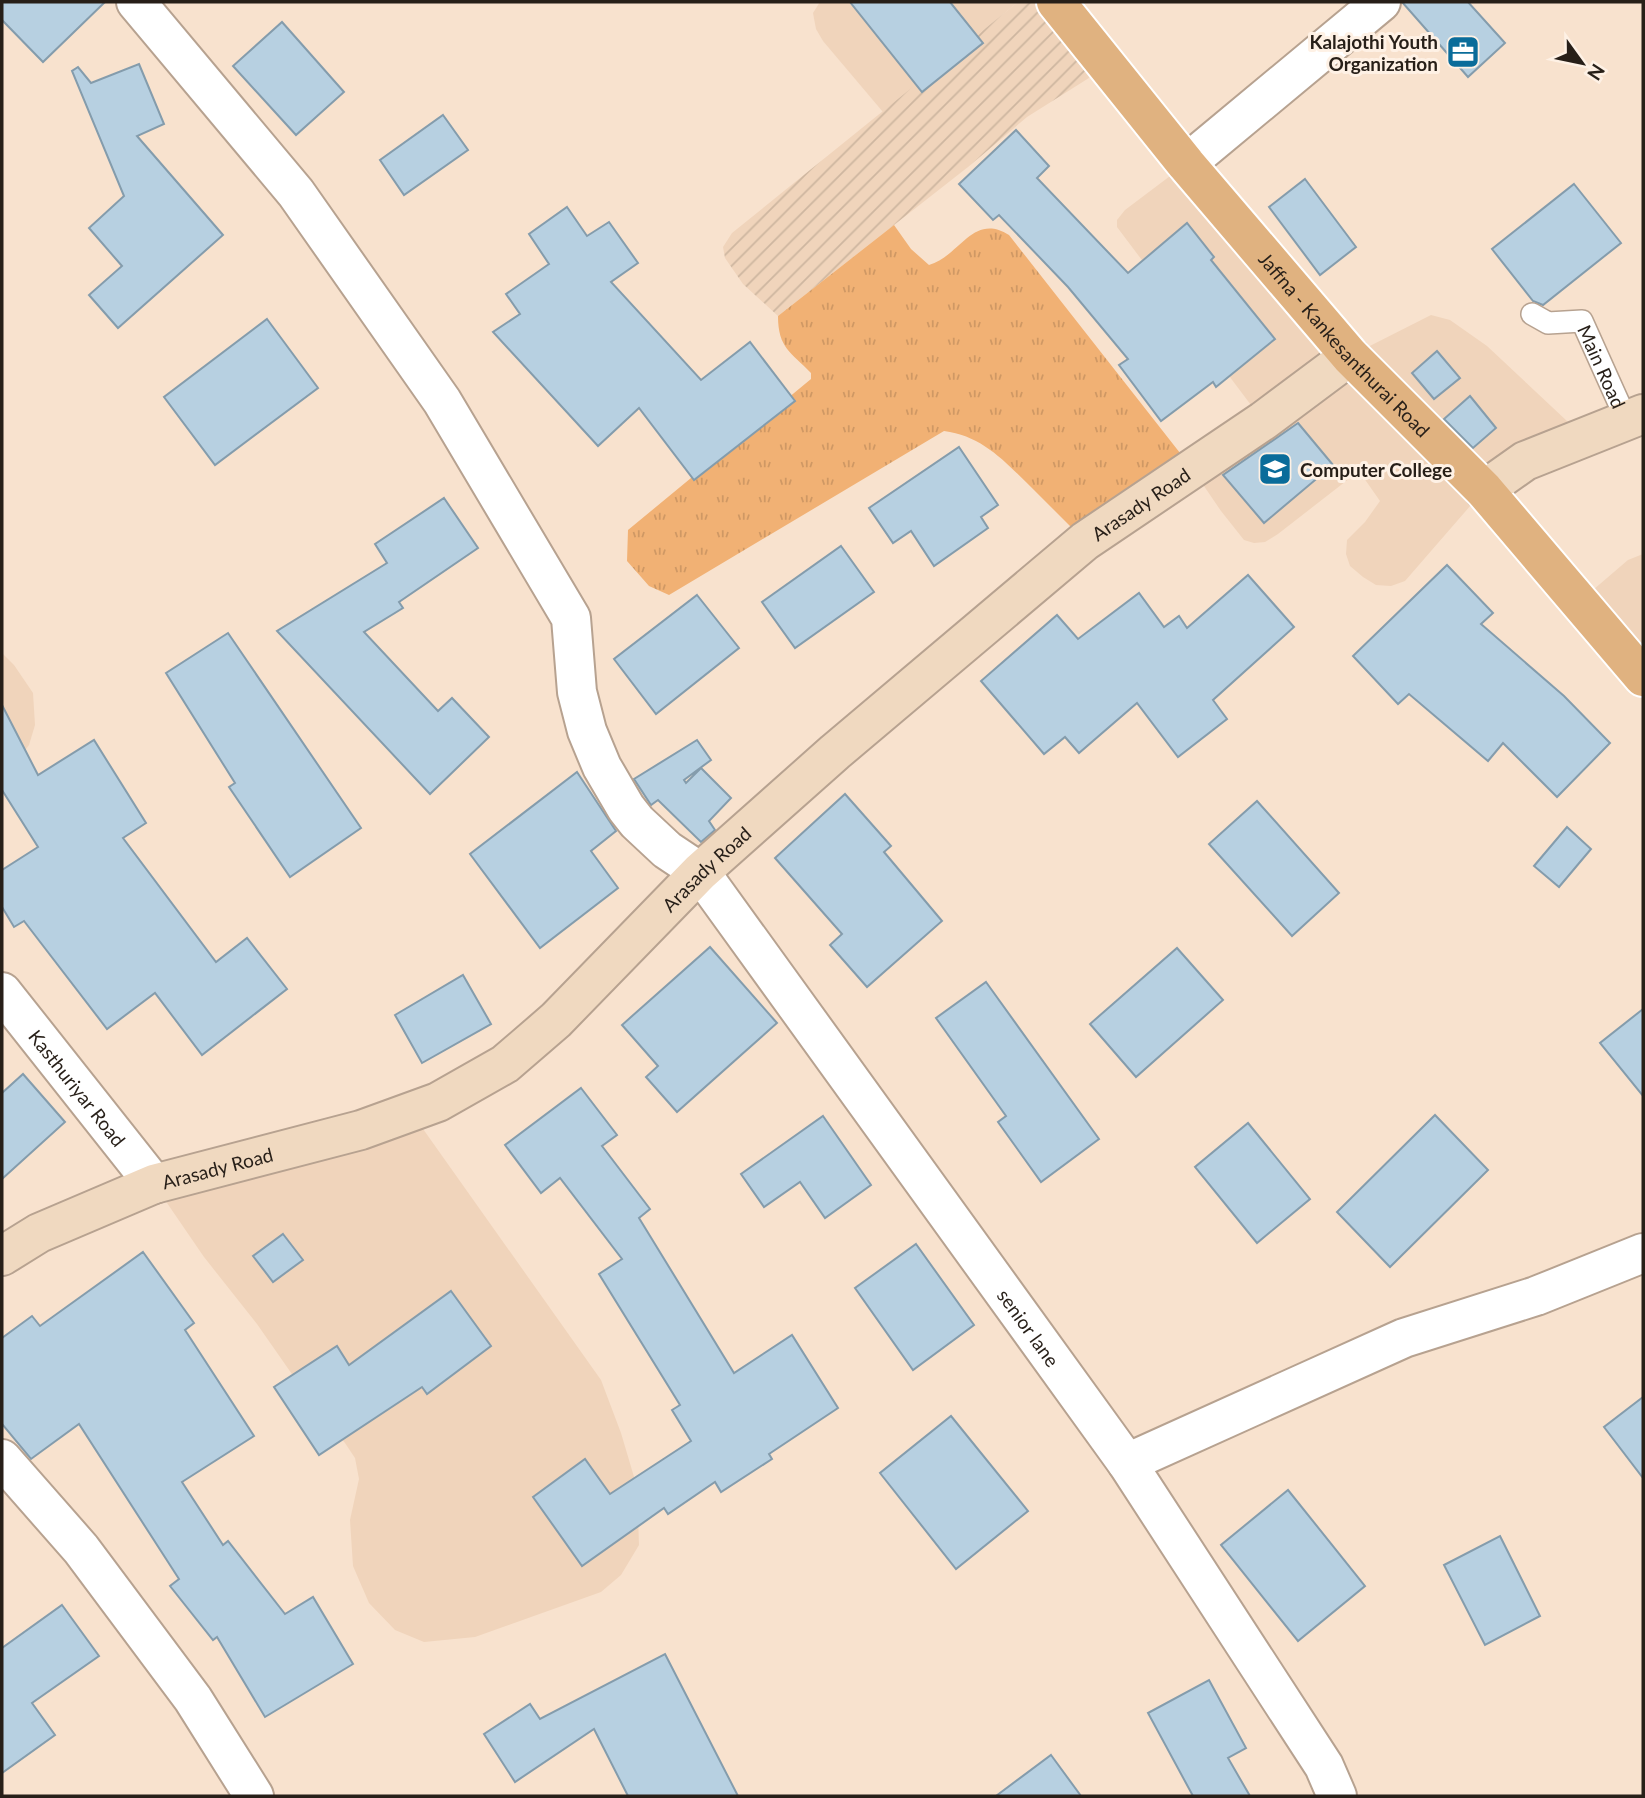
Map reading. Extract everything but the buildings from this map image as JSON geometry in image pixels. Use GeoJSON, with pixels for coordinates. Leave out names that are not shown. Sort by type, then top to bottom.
{"type":"FeatureCollection","features":[{"type":"Feature","properties":{"kind":"main road","name":"Jaffna - Kankesanthurai Road"},"geometry":{"type":"LineString","coordinates":[[1056,2],[1186,164],[1350,356],[1484,490],[1643,677]]}},
{"type":"Feature","properties":{"kind":"main road","name":"Arasady Road"},"geometry":{"type":"LineString","coordinates":[[2,1256],[39,1233],[154,1184],[361,1130],[438,1102],[505,1064],[556,1020],[700,872],[835,752],[1085,541],[1263,421],[1350,356]]}},
{"type":"Feature","properties":{"kind":"main road","name":"Main Road"},"geometry":{"type":"LineString","coordinates":[[1484,490],[1525,461],[1635,417]]}},
{"type":"Feature","properties":{"kind":"street"},"geometry":{"type":"LineString","coordinates":[[136,2],[296,193],[442,401],[572,618],[577,692],[587,731],[602,767],[637,822],[667,850],[700,872]]}},
{"type":"Feature","properties":{"kind":"street"},"geometry":{"type":"LineString","coordinates":[[1186,164],[1381,2]]}},
{"type":"Feature","properties":{"kind":"street","name":"senior lane"},"geometry":{"type":"LineString","coordinates":[[700,872],[1127,1463],[1324,1766],[1337,1796]]}},
{"type":"Feature","properties":{"kind":"street","name":"Kasthuriyar Road"},"geometry":{"type":"LineString","coordinates":[[2,992],[154,1184]]}},
{"type":"Feature","properties":{"kind":"street"},"geometry":{"type":"LineString","coordinates":[[1127,1463],[1404,1338],[1536,1296],[1643,1253]]}},
{"type":"Feature","properties":{"kind":"street"},"geometry":{"type":"LineString","coordinates":[[2,1459],[113,1591],[193,1699],[254,1796]]}},
{"type":"Feature","properties":{"kind":"lane","name":"Main Road"},"geometry":{"type":"LineString","coordinates":[[1531,314],[1548,323],[1582,321],[1635,417]]}},
{"type":"Feature","properties":{"kind":"shaded area"},"geometry":{"type":"Polygon","coordinates":[[[820,2],[1018,2],[883,112],[816,29],[813,13],[820,2]]]}},
{"type":"Feature","properties":{"kind":"shaded area"},"geometry":{"type":"Polygon","coordinates":[[[1018,2],[1056,2],[1108,66],[1027,117],[968,167],[778,316],[743,284],[725,258],[723,247],[732,233],[1018,2]]]}},
{"type":"Feature","properties":{"kind":"shaded area"},"geometry":{"type":"Polygon","coordinates":[[[1186,164],[1350,356],[1431,315],[1450,320],[1487,346],[1583,436],[1484,490],[1405,581],[1391,586],[1376,585],[1363,577],[1350,566],[1346,554],[1347,540],[1365,522],[1380,501],[1359,471],[1265,542],[1244,540],[1191,467],[1263,421],[1117,227],[1117,220],[1125,210],[1186,164]]]}},
{"type":"Feature","properties":{"kind":"shaded area"},"geometry":{"type":"Polygon","coordinates":[[[1643,554],[1643,677],[1579,602],[1628,560],[1643,554]]]}},
{"type":"Feature","properties":{"kind":"shaded area"},"geometry":{"type":"Polygon","coordinates":[[[2,653],[14,665],[33,693],[35,725],[29,745],[17,761],[2,773],[2,653]]]}},
{"type":"Feature","properties":{"kind":"shaded area"},"geometry":{"type":"Polygon","coordinates":[[[411,1112],[601,1380],[637,1487],[639,1545],[621,1575],[601,1592],[475,1637],[424,1642],[395,1630],[369,1603],[353,1566],[350,1520],[359,1479],[355,1458],[317,1410],[257,1324],[204,1257],[154,1184],[411,1112]]]}},
{"type":"Feature","properties":{"kind":"green space"},"geometry":{"type":"Polygon","coordinates":[[[894,225],[911,249],[929,265],[950,253],[976,232],[996,229],[1009,235],[1191,467],[1085,541],[994,453],[971,439],[944,431],[669,595],[649,586],[627,561],[628,530],[811,379],[811,373],[783,343],[778,316],[894,225]]]}},
{"type":"Feature","properties":{"kind":"place","name":"Kalajothi Youth Organization"},"geometry":{"type":"Point","coordinates":[1463,52]}},
{"type":"Feature","properties":{"kind":"place","name":"Computer College"},"geometry":{"type":"Point","coordinates":[1275,469]}}]}
